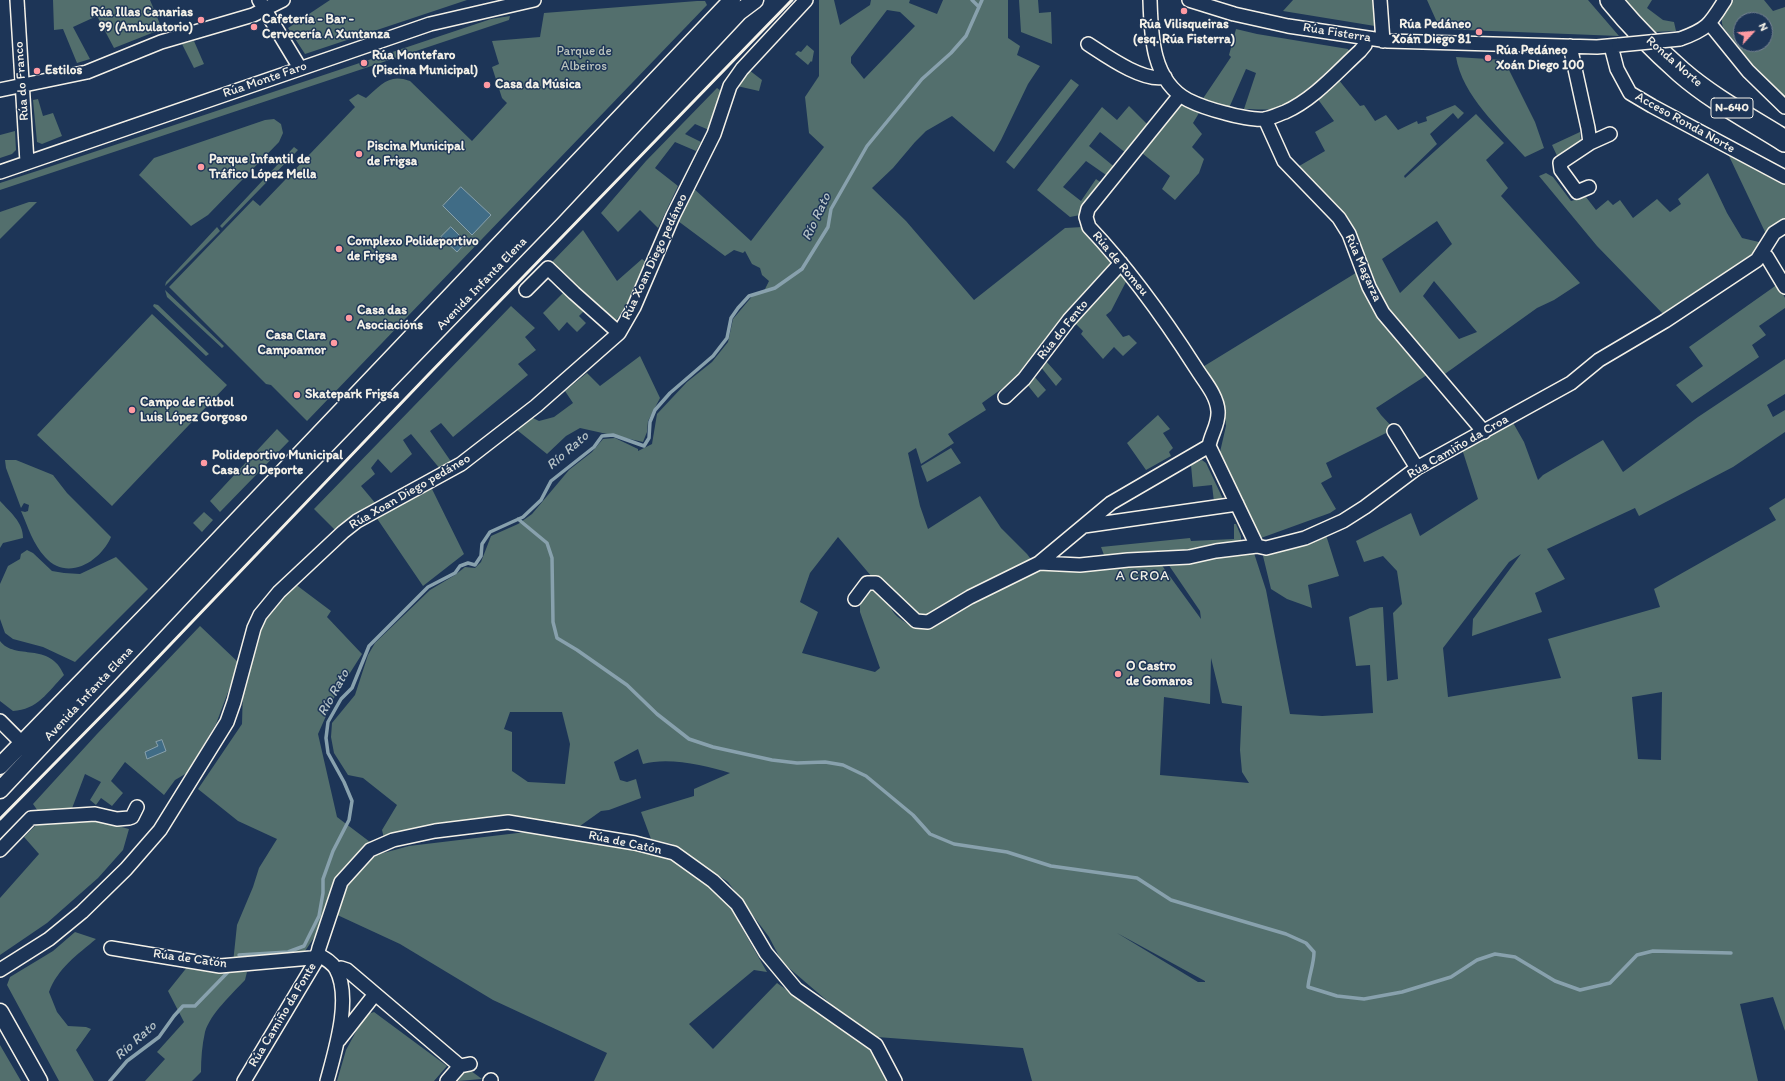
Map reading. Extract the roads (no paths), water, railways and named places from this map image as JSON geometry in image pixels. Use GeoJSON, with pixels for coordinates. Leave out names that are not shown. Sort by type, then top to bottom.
{"type":"FeatureCollection","features":[{"type":"Feature","properties":{"kind":"highway","name":"Ronda Norte"},"geometry":{"type":"LineString","coordinates":[[1611,0],[1626,19],[1682,72],[1725,104],[1785,141]]}},
{"type":"Feature","properties":{"kind":"street","name":"Rúa do Franco"},"geometry":{"type":"LineString","coordinates":[[17,0],[27,162]]}},
{"type":"Feature","properties":{"kind":"street"},"geometry":{"type":"LineString","coordinates":[[0,90],[23,84],[87,72],[161,42],[253,15],[262,5],[283,0]]}},
{"type":"Feature","properties":{"kind":"street","name":"Rúa Monte Faro"},"geometry":{"type":"LineString","coordinates":[[0,172],[430,24],[502,3],[534,0]]}},
{"type":"Feature","properties":{"kind":"street","name":"Avenida Infanta Elena"},"geometry":{"type":"LineString","coordinates":[[318,444],[719,7],[732,0]]}},
{"type":"Feature","properties":{"kind":"street","name":"Avenida Infanta Elena"},"geometry":{"type":"LineString","coordinates":[[0,766],[173,595],[318,444],[591,171],[738,13],[755,0]]}},
{"type":"Feature","properties":{"kind":"street","name":"Rúa Xoan Diego pedáneo"},"geometry":{"type":"LineString","coordinates":[[0,970],[49,939],[82,912],[126,868],[160,830],[227,722],[254,628],[260,615],[279,592],[343,532],[357,521],[462,464],[506,431],[619,333],[634,306],[673,216],[714,134],[730,86],[742,69],[806,0]]}},
{"type":"Feature","properties":{"kind":"street"},"geometry":{"type":"LineString","coordinates":[[1150,0],[1151,24],[1155,54],[1160,71],[1180,95],[1188,100],[1209,109],[1230,114],[1265,119],[1285,112],[1301,103],[1360,51],[1365,45],[1366,38]]}},
{"type":"Feature","properties":{"kind":"street","name":"Rúa Fisterra"},"geometry":{"type":"LineString","coordinates":[[1189,0],[1234,14],[1288,26],[1383,41],[1570,46],[1615,45],[1680,39],[1700,32],[1710,24]]}},
{"type":"Feature","properties":{"kind":"street"},"geometry":{"type":"LineString","coordinates":[[1380,0],[1383,41]]}},
{"type":"Feature","properties":{"kind":"street"},"geometry":{"type":"LineString","coordinates":[[1725,0],[1710,24],[1748,71],[1785,107]]}},
{"type":"Feature","properties":{"kind":"street"},"geometry":{"type":"LineString","coordinates":[[262,5],[300,68]]}},
{"type":"Feature","properties":{"kind":"street"},"geometry":{"type":"LineString","coordinates":[[1088,44],[1114,61],[1145,75],[1158,78],[1165,77]]}},
{"type":"Feature","properties":{"kind":"street","name":"Acceso Ronda Norte"},"geometry":{"type":"LineString","coordinates":[[1615,45],[1617,69],[1630,93],[1785,177]]}},
{"type":"Feature","properties":{"kind":"street"},"geometry":{"type":"LineString","coordinates":[[1570,46],[1590,143]]}},
{"type":"Feature","properties":{"kind":"street","name":"Rúa de Romeu"},"geometry":{"type":"LineString","coordinates":[[1180,95],[1088,209],[1086,217],[1089,227],[1136,281],[1176,337],[1214,397],[1218,411],[1216,427],[1209,446]]}},
{"type":"Feature","properties":{"kind":"street","name":"Rúa Magarza"},"geometry":{"type":"LineString","coordinates":[[1265,119],[1284,161],[1340,218],[1349,234],[1369,287],[1383,313],[1484,432]]}},
{"type":"Feature","properties":{"kind":"street"},"geometry":{"type":"LineString","coordinates":[[1589,187],[1577,192],[1561,170],[1560,163],[1590,143],[1610,134]]}},
{"type":"Feature","properties":{"kind":"street"},"geometry":{"type":"LineString","coordinates":[[580,159],[591,171]]}},
{"type":"Feature","properties":{"kind":"street","name":"Rúa Camiño da Croa"},"geometry":{"type":"LineString","coordinates":[[1039,562],[1080,565],[1128,560],[1189,557],[1216,551],[1256,546],[1266,548],[1276,547],[1305,538],[1343,521],[1365,508],[1417,468],[1571,383],[1599,360],[1684,309],[1757,260],[1768,240],[1774,233],[1785,226]]}},
{"type":"Feature","properties":{"kind":"street"},"geometry":{"type":"LineString","coordinates":[[1762,253],[1767,257],[1785,287]]}},
{"type":"Feature","properties":{"kind":"street","name":"Rúa do Fento"},"geometry":{"type":"LineString","coordinates":[[1005,396],[1024,379],[1069,320],[1121,263]]}},
{"type":"Feature","properties":{"kind":"street"},"geometry":{"type":"LineString","coordinates":[[526,290],[548,268],[619,333]]}},
{"type":"Feature","properties":{"kind":"street"},"geometry":{"type":"LineString","coordinates":[[1394,431],[1417,468]]}},
{"type":"Feature","properties":{"kind":"street"},"geometry":{"type":"LineString","coordinates":[[855,599],[867,583],[876,583],[916,621],[928,622],[970,597],[1039,562],[1111,503],[1209,446],[1256,546]]}},
{"type":"Feature","properties":{"kind":"street"},"geometry":{"type":"LineString","coordinates":[[1084,526],[1237,504]]}},
{"type":"Feature","properties":{"kind":"street","name":"Avenida Infanta Elena"},"geometry":{"type":"LineString","coordinates":[[0,790],[173,595]]}},
{"type":"Feature","properties":{"kind":"street"},"geometry":{"type":"LineString","coordinates":[[0,721],[22,743]]}},
{"type":"Feature","properties":{"kind":"street"},"geometry":{"type":"LineString","coordinates":[[0,850],[31,818],[95,814],[117,819],[129,818],[132,817],[137,807]]}},
{"type":"Feature","properties":{"kind":"street","name":"Rúa de Catón"},"geometry":{"type":"LineString","coordinates":[[111,948],[220,966],[311,958],[317,954],[340,882],[370,850],[393,840],[435,832],[508,822],[635,843],[674,853],[713,880],[737,904],[766,953],[796,989],[876,1045],[895,1081]]}},
{"type":"Feature","properties":{"kind":"street"},"geometry":{"type":"LineString","coordinates":[[317,954],[330,962],[336,970],[342,991],[342,1015],[327,1081]]}},
{"type":"Feature","properties":{"kind":"street","name":"Rúa Camiño da Fonte"},"geometry":{"type":"LineString","coordinates":[[244,1081],[317,954]]}},
{"type":"Feature","properties":{"kind":"street"},"geometry":{"type":"LineString","coordinates":[[336,970],[341,968],[347,970],[465,1065],[446,1081]]}},
{"type":"Feature","properties":{"kind":"street"},"geometry":{"type":"LineString","coordinates":[[336,1043],[375,994]]}},
{"type":"Feature","properties":{"kind":"street"},"geometry":{"type":"LineString","coordinates":[[0,1012],[39,1081]]}},
{"type":"Feature","properties":{"kind":"water"},"geometry":{"type":"Polygon","coordinates":[[[461,187],[491,215],[472,235],[443,206],[461,187]]]}},
{"type":"Feature","properties":{"kind":"water"},"geometry":{"type":"Polygon","coordinates":[[[451,227],[466,242],[457,252],[441,237],[451,227]]]}},
{"type":"Feature","properties":{"kind":"water"},"geometry":{"type":"Polygon","coordinates":[[[162,740],[166,751],[147,759],[145,752],[158,746],[156,742],[162,740]]]}},
{"type":"Feature","properties":{"kind":"waterway"},"geometry":{"type":"LineString","coordinates":[[972,0],[979,7]]}},
{"type":"Feature","properties":{"kind":"waterway","name":"Río Rato"},"geometry":{"type":"LineString","coordinates":[[239,955],[288,952],[304,946],[319,916],[323,893],[323,879],[333,851],[349,820],[352,801],[344,782],[328,753],[326,738],[328,722],[341,699],[352,688],[369,646],[428,587],[455,573],[460,566],[468,563],[475,565],[481,556],[482,544],[490,532],[523,517],[541,500],[551,481],[594,447],[602,436],[613,435],[644,446],[649,438],[650,422],[655,410],[670,393],[713,356],[727,338],[731,318],[738,308],[749,296],[775,288],[802,269],[828,227],[831,209],[867,146],[922,79],[951,53],[966,36],[982,0]]}},
{"type":"Feature","properties":{"kind":"waterway"},"geometry":{"type":"LineString","coordinates":[[518,519],[547,543],[552,558],[553,622],[557,638],[627,685],[657,714],[689,739],[713,747],[772,760],[797,763],[825,762],[843,765],[866,776],[913,815],[930,834],[954,844],[1007,852],[1051,866],[1137,878],[1171,900],[1286,934],[1306,943],[1314,952],[1308,987],[1337,996],[1364,999],[1402,992],[1451,977],[1477,960],[1495,954],[1515,957],[1555,981],[1580,990],[1610,983],[1637,955],[1653,951],[1731,953]]}},
{"type":"Feature","properties":{"kind":"waterway","name":"Río Rato"},"geometry":{"type":"LineString","coordinates":[[110,1081],[127,1061],[159,1037],[183,1006],[195,1006],[228,972]]}},
{"type":"Feature","properties":{"kind":"railway"},"geometry":{"type":"LineString","coordinates":[[0,819],[125,692],[429,374],[792,0]]}},
{"type":"Feature","properties":{"kind":"place","name":"Rúa Vilisqueiras (esq. Rúa Fisterra)"},"geometry":{"type":"Point","coordinates":[1184,11]}},
{"type":"Feature","properties":{"kind":"place","name":"Rúa Illas Canarias 99 (Ambulatorio)"},"geometry":{"type":"Point","coordinates":[201,20]}},
{"type":"Feature","properties":{"kind":"place","name":"Cafetería - Bar - Cervecería A Xuntanza"},"geometry":{"type":"Point","coordinates":[254,27]}},
{"type":"Feature","properties":{"kind":"place","name":"Rúa Pedáneo Xoán Diego 81"},"geometry":{"type":"Point","coordinates":[1479,32]}},
{"type":"Feature","properties":{"kind":"place","name":"Rúa Pedáneo Xoán Diego 100"},"geometry":{"type":"Point","coordinates":[1488,58]}},
{"type":"Feature","properties":{"kind":"place","name":"Rúa Montefaro (Piscina Municipal)"},"geometry":{"type":"Point","coordinates":[364,63]}},
{"type":"Feature","properties":{"kind":"place","name":"Estilos"},"geometry":{"type":"Point","coordinates":[37,71]}},
{"type":"Feature","properties":{"kind":"place","name":"Casa da Música"},"geometry":{"type":"Point","coordinates":[487,85]}},
{"type":"Feature","properties":{"kind":"place","name":"Piscina Municipal de Frigsa"},"geometry":{"type":"Point","coordinates":[359,154]}},
{"type":"Feature","properties":{"kind":"place","name":"Parque Infantil de Tráfico López Mella"},"geometry":{"type":"Point","coordinates":[201,167]}},
{"type":"Feature","properties":{"kind":"place","name":"Complexo Polideportivo de Frigsa"},"geometry":{"type":"Point","coordinates":[339,249]}},
{"type":"Feature","properties":{"kind":"place","name":"Casa das Asociacións"},"geometry":{"type":"Point","coordinates":[349,318]}},
{"type":"Feature","properties":{"kind":"place","name":"Casa Clara Campoamor"},"geometry":{"type":"Point","coordinates":[334,343]}},
{"type":"Feature","properties":{"kind":"place","name":"Skatepark Frigsa"},"geometry":{"type":"Point","coordinates":[297,395]}},
{"type":"Feature","properties":{"kind":"place","name":"Campo de Fútbol Luis López Gorgoso"},"geometry":{"type":"Point","coordinates":[132,410]}},
{"type":"Feature","properties":{"kind":"place","name":"Polideportivo Municipal Casa do Deporte"},"geometry":{"type":"Point","coordinates":[204,463]}},
{"type":"Feature","properties":{"kind":"place","name":"O Castro de Gomaros"},"geometry":{"type":"Point","coordinates":[1118,674]}},
{"type":"Feature","properties":{"kind":"district","name":"A CROA"},"geometry":{"type":"Point","coordinates":[1143,576]}},
{"type":"Feature","properties":{"kind":"park label","name":"Parque de Albeiros"},"geometry":{"type":"Point","coordinates":[584,60]}}]}
